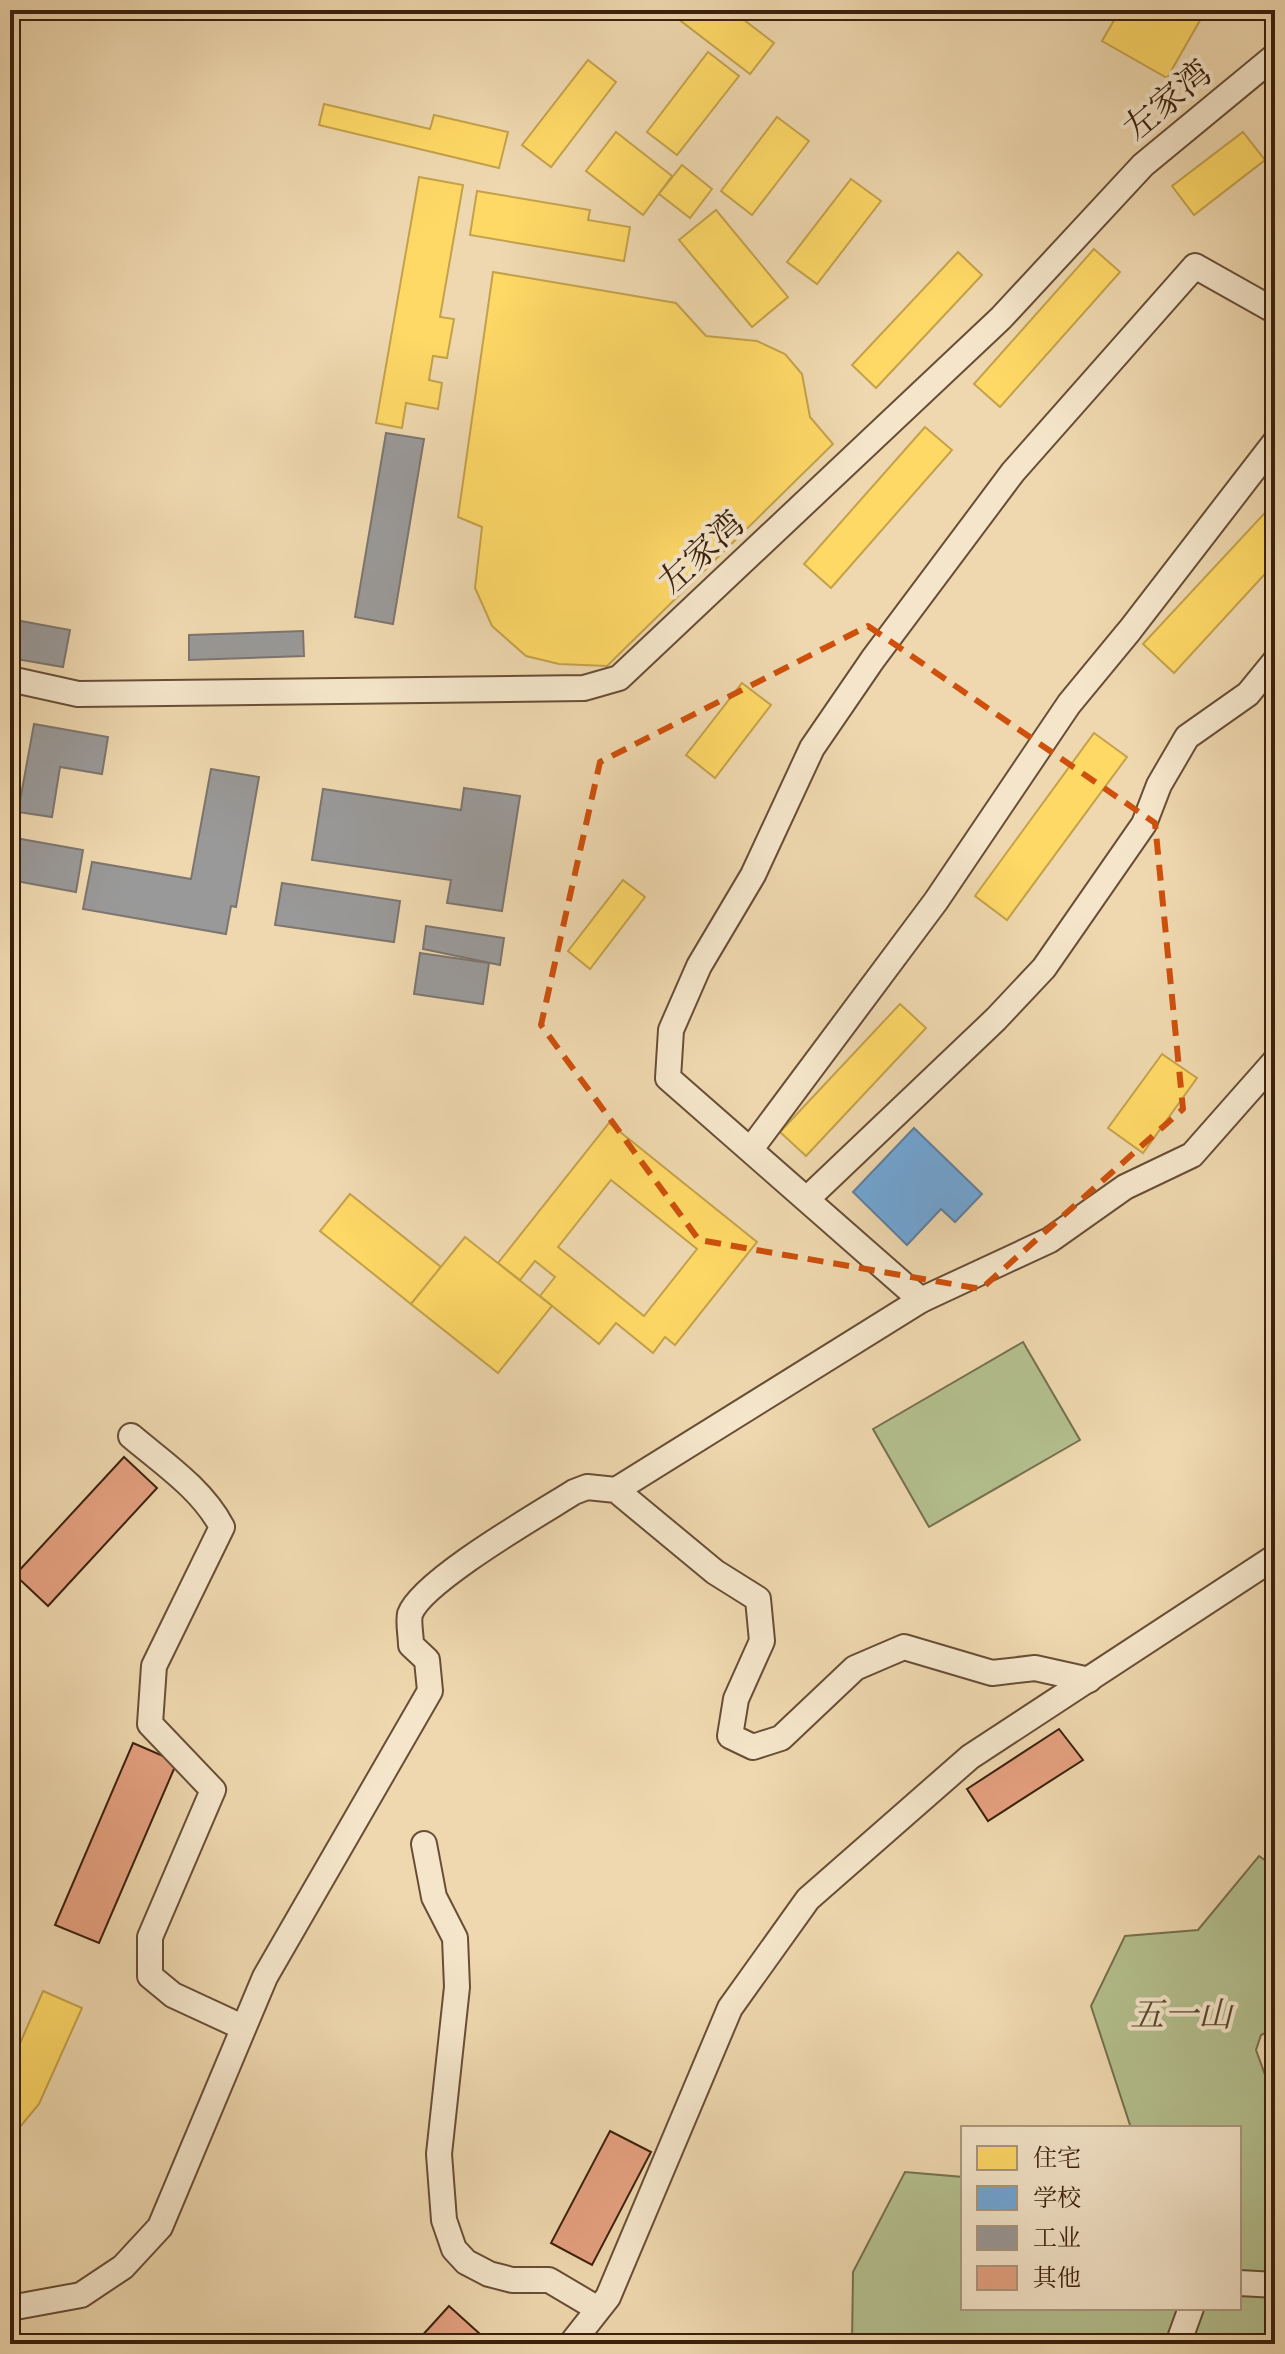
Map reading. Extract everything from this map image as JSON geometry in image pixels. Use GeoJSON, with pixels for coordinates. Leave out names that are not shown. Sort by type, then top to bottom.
{"type":"FeatureCollection","features":[{"type":"Feature","properties":{"kind":"street","name":"左家湾"},"geometry":{"type":"LineString","coordinates":[[10,679],[78,694],[584,688],[619,678],[1001,318],[1143,165],[1275,56]]}},
{"type":"Feature","properties":{"kind":"street"},"geometry":{"type":"LineString","coordinates":[[921,1300],[668,1078],[671,1030],[699,966],[753,875],[812,748],[1013,472],[1195,266],[1275,311]]}},
{"type":"Feature","properties":{"kind":"street"},"geometry":{"type":"LineString","coordinates":[[751,1149],[936,901],[1069,704],[1275,442]]}},
{"type":"Feature","properties":{"kind":"street"},"geometry":{"type":"LineString","coordinates":[[808,1198],[996,1019],[1044,968],[1144,824],[1159,785],[1187,737],[1248,694],[1275,661]]}},
{"type":"Feature","properties":{"kind":"street"},"geometry":{"type":"LineString","coordinates":[[616,1490],[921,1300],[1050,1240],[1125,1187],[1192,1155],[1275,1061]]}},
{"type":"Feature","properties":{"kind":"street"},"geometry":{"type":"LineString","coordinates":[[131,1436],[194,1490],[214,1511],[222,1527],[154,1666],[150,1724],[213,1790],[150,1937],[150,1976],[173,1995],[242,2027]]}},
{"type":"Feature","properties":{"kind":"street"},"geometry":{"type":"LineString","coordinates":[[10,2308],[81,2295],[123,2267],[160,2227],[265,1977],[430,1691],[427,1660],[411,1645],[410,1615],[424,1594],[494,1543],[574,1492],[587,1487],[616,1490],[715,1572],[758,1599],[762,1641],[736,1699],[730,1736],[753,1747],[781,1738],[855,1668],[904,1647],[992,1673],[1035,1668],[1089,1680]]}},
{"type":"Feature","properties":{"kind":"street"},"geometry":{"type":"LineString","coordinates":[[571,2344],[608,2297],[730,2008],[808,1899],[970,1757],[1275,1557]]}},
{"type":"Feature","properties":{"kind":"street"},"geometry":{"type":"LineString","coordinates":[[424,1844],[434,1897],[455,1938],[457,1987],[439,2154],[444,2220],[454,2249],[466,2262],[489,2274],[512,2280],[549,2280],[598,2309]]}},
{"type":"Feature","properties":{"kind":"street"},"geometry":{"type":"LineString","coordinates":[[1241,2283],[1275,2285]]}},
{"type":"Feature","properties":{"kind":"street"},"geometry":{"type":"LineString","coordinates":[[1178,2344],[1190,2310]]}},
{"type":"Feature","properties":{"kind":"highlighted area"},"geometry":{"type":"Polygon","coordinates":[[[868,626],[1155,823],[1183,1109],[981,1289],[699,1240],[541,1025],[600,762],[868,626]]]}},
{"type":"Feature","properties":{"kind":"green space"},"geometry":{"type":"Polygon","coordinates":[[[1023,1342],[1080,1440],[929,1527],[873,1429],[1023,1342]]]}},
{"type":"Feature","properties":{"kind":"green space","name":"五一山"},"geometry":{"type":"Polygon","coordinates":[[[1259,1856],[1275,1867],[1275,2028],[1261,2035],[1256,2050],[1275,2102],[1275,2344],[852,2344],[853,2272],[905,2172],[961,2177],[961,2310],[1241,2310],[1241,2126],[1130,2126],[1091,2006],[1125,1936],[1198,1930],[1259,1856]]]}},
{"type":"Feature","properties":{"kind":"building: 住宅"},"geometry":{"type":"Polygon","coordinates":[[[684,10],[731,10],[774,43],[750,74],[677,18],[684,10]]]}},
{"type":"Feature","properties":{"kind":"building: 住宅"},"geometry":{"type":"Polygon","coordinates":[[[1120,10],[1206,10],[1167,78],[1102,41],[1120,10]]]}},
{"type":"Feature","properties":{"kind":"building: 住宅"},"geometry":{"type":"Polygon","coordinates":[[[708,52],[739,76],[677,155],[647,132],[708,52]]]}},
{"type":"Feature","properties":{"kind":"building: 住宅"},"geometry":{"type":"Polygon","coordinates":[[[588,60],[616,82],[551,167],[522,145],[588,60]]]}},
{"type":"Feature","properties":{"kind":"building: 住宅"},"geometry":{"type":"Polygon","coordinates":[[[324,104],[430,129],[434,115],[508,132],[499,168],[319,125],[324,104]]]}},
{"type":"Feature","properties":{"kind":"building: 住宅"},"geometry":{"type":"Polygon","coordinates":[[[777,117],[809,141],[752,215],[721,191],[777,117]]]}},
{"type":"Feature","properties":{"kind":"building: 住宅"},"geometry":{"type":"Polygon","coordinates":[[[616,132],[672,176],[643,215],[586,171],[616,132]]]}},
{"type":"Feature","properties":{"kind":"building: 住宅"},"geometry":{"type":"Polygon","coordinates":[[[1243,132],[1265,160],[1194,215],[1172,186],[1243,132]]]}},
{"type":"Feature","properties":{"kind":"building: 住宅"},"geometry":{"type":"Polygon","coordinates":[[[682,165],[712,189],[690,218],[659,194],[682,165]]]}},
{"type":"Feature","properties":{"kind":"building: 住宅"},"geometry":{"type":"Polygon","coordinates":[[[419,177],[463,185],[440,317],[454,319],[447,358],[433,356],[429,380],[442,383],[438,409],[406,403],[402,428],[376,423],[419,177]]]}},
{"type":"Feature","properties":{"kind":"building: 住宅"},"geometry":{"type":"Polygon","coordinates":[[[851,179],[881,201],[817,284],[787,262],[851,179]]]}},
{"type":"Feature","properties":{"kind":"building: 住宅"},"geometry":{"type":"Polygon","coordinates":[[[477,191],[590,210],[588,220],[630,227],[624,261],[470,235],[477,191]]]}},
{"type":"Feature","properties":{"kind":"building: 住宅"},"geometry":{"type":"Polygon","coordinates":[[[716,210],[788,297],[752,327],[679,240],[716,210]]]}},
{"type":"Feature","properties":{"kind":"building: 住宅"},"geometry":{"type":"Polygon","coordinates":[[[1094,249],[1120,272],[1000,407],[974,384],[1094,249]]]}},
{"type":"Feature","properties":{"kind":"building: 住宅"},"geometry":{"type":"Polygon","coordinates":[[[958,252],[982,275],[876,388],[852,365],[958,252]]]}},
{"type":"Feature","properties":{"kind":"building: 住宅"},"geometry":{"type":"Polygon","coordinates":[[[493,272],[676,303],[706,336],[757,341],[785,354],[802,374],[810,417],[833,444],[607,666],[559,664],[526,656],[492,626],[475,588],[482,527],[458,517],[493,272]]]}},
{"type":"Feature","properties":{"kind":"building: 住宅"},"geometry":{"type":"Polygon","coordinates":[[[925,427],[952,450],[831,588],[804,564],[925,427]]]}},
{"type":"Feature","properties":{"kind":"building: 住宅"},"geometry":{"type":"Polygon","coordinates":[[[1275,502],[1275,563],[1174,673],[1143,644],[1275,502]]]}},
{"type":"Feature","properties":{"kind":"building: 住宅"},"geometry":{"type":"Polygon","coordinates":[[[742,683],[771,705],[715,778],[686,755],[742,683]]]}},
{"type":"Feature","properties":{"kind":"building: 住宅"},"geometry":{"type":"Polygon","coordinates":[[[1094,733],[1127,757],[1007,920],[975,896],[1094,733]]]}},
{"type":"Feature","properties":{"kind":"building: 住宅"},"geometry":{"type":"Polygon","coordinates":[[[623,880],[645,897],[590,969],[568,951],[623,880]]]}},
{"type":"Feature","properties":{"kind":"building: 住宅"},"geometry":{"type":"Polygon","coordinates":[[[900,1004],[926,1028],[806,1156],[780,1132],[900,1004]]]}},
{"type":"Feature","properties":{"kind":"building: 住宅"},"geometry":{"type":"Polygon","coordinates":[[[1162,1054],[1197,1078],[1143,1153],[1108,1128],[1162,1054]]]}},
{"type":"Feature","properties":{"kind":"building: 住宅"},"geometry":{"type":"Polygon","coordinates":[[[609,1123],[757,1242],[675,1345],[665,1337],[653,1353],[616,1323],[599,1344],[540,1296],[555,1277],[535,1261],[520,1280],[498,1263],[609,1123]],[[611,1180],[558,1247],[644,1316],[697,1249],[611,1180]]]}},
{"type":"Feature","properties":{"kind":"building: 住宅"},"geometry":{"type":"Polygon","coordinates":[[[350,1194],[441,1267],[411,1304],[320,1231],[350,1194]]]}},
{"type":"Feature","properties":{"kind":"building: 住宅"},"geometry":{"type":"Polygon","coordinates":[[[465,1237],[552,1306],[498,1373],[411,1304],[465,1237]]]}},
{"type":"Feature","properties":{"kind":"building: 住宅"},"geometry":{"type":"Polygon","coordinates":[[[43,1991],[82,2008],[39,2104],[10,2139],[10,2066],[43,1991]]]}},
{"type":"Feature","properties":{"kind":"building: 学校"},"geometry":{"type":"Polygon","coordinates":[[[914,1128],[982,1194],[955,1222],[941,1209],[907,1245],[853,1192],[914,1128]]]}},
{"type":"Feature","properties":{"kind":"building: 工业"},"geometry":{"type":"Polygon","coordinates":[[[386,433],[424,439],[393,624],[355,617],[386,433]]]}},
{"type":"Feature","properties":{"kind":"building: 工业"},"geometry":{"type":"Polygon","coordinates":[[[10,619],[70,630],[63,667],[10,658],[10,619]]]}},
{"type":"Feature","properties":{"kind":"building: 工业"},"geometry":{"type":"Polygon","coordinates":[[[303,631],[304,656],[189,660],[189,635],[303,631]]]}},
{"type":"Feature","properties":{"kind":"building: 工业"},"geometry":{"type":"Polygon","coordinates":[[[34,724],[108,737],[102,774],[60,767],[52,817],[18,812],[34,724]]]}},
{"type":"Feature","properties":{"kind":"building: 工业"},"geometry":{"type":"Polygon","coordinates":[[[211,769],[259,777],[236,907],[231,906],[226,934],[83,909],[92,862],[191,879],[211,769]]]}},
{"type":"Feature","properties":{"kind":"building: 工业"},"geometry":{"type":"Polygon","coordinates":[[[464,788],[520,796],[502,911],[447,903],[451,880],[312,860],[323,789],[461,810],[464,788]]]}},
{"type":"Feature","properties":{"kind":"building: 工业"},"geometry":{"type":"Polygon","coordinates":[[[10,837],[83,850],[76,892],[10,880],[10,837]]]}},
{"type":"Feature","properties":{"kind":"building: 工业"},"geometry":{"type":"Polygon","coordinates":[[[282,883],[400,901],[394,942],[275,925],[282,883]]]}},
{"type":"Feature","properties":{"kind":"building: 工业"},"geometry":{"type":"Polygon","coordinates":[[[426,926],[504,938],[500,965],[423,949],[426,926]]]}},
{"type":"Feature","properties":{"kind":"building: 工业"},"geometry":{"type":"Polygon","coordinates":[[[420,953],[489,963],[483,1004],[414,994],[420,953]]]}},
{"type":"Feature","properties":{"kind":"building: 其他"},"geometry":{"type":"Polygon","coordinates":[[[124,1457],[157,1488],[48,1606],[15,1575],[124,1457]]]}},
{"type":"Feature","properties":{"kind":"building: 其他"},"geometry":{"type":"Polygon","coordinates":[[[1059,1729],[1083,1760],[988,1821],[967,1789],[1059,1729]]]}},
{"type":"Feature","properties":{"kind":"building: 其他"},"geometry":{"type":"Polygon","coordinates":[[[133,1743],[177,1762],[99,1943],[55,1925],[133,1743]]]}},
{"type":"Feature","properties":{"kind":"building: 其他"},"geometry":{"type":"Polygon","coordinates":[[[610,2131],[651,2152],[592,2265],[551,2243],[610,2131]]]}},
{"type":"Feature","properties":{"kind":"building: 其他"},"geometry":{"type":"Polygon","coordinates":[[[449,2306],[491,2344],[427,2344],[420,2338],[449,2306]]]}}]}
